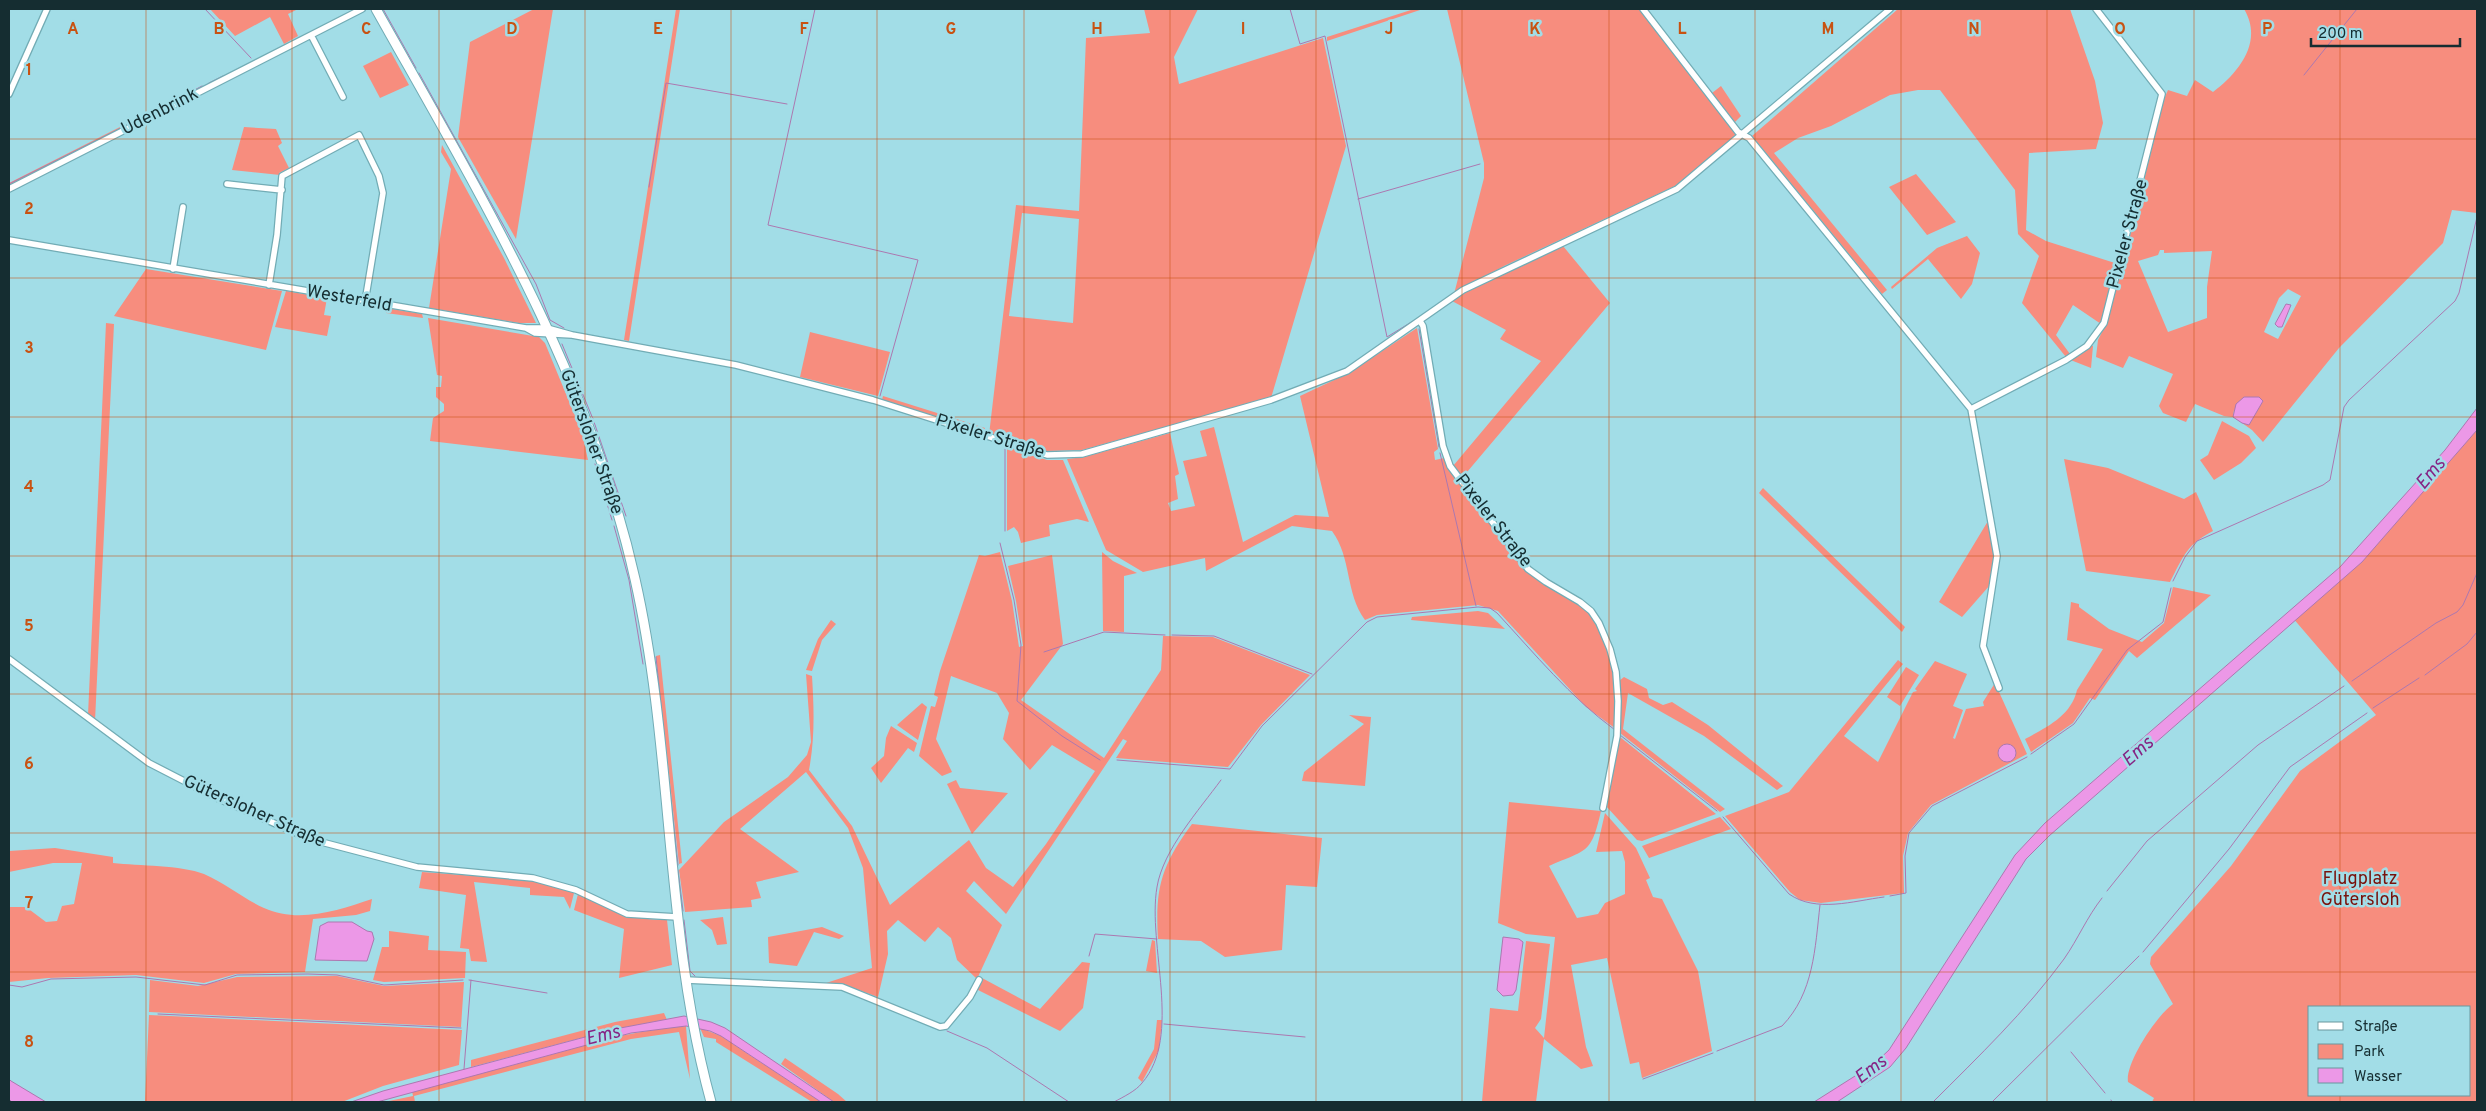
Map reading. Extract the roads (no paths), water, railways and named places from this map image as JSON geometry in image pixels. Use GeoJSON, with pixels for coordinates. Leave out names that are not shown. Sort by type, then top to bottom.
{"type":"FeatureCollection","features":[{"type":"Feature","properties":{"kind":"main road","name":"Gütersloher Straße"},"geometry":{"type":"LineString","coordinates":[[376,9],[488,212],[549,331],[598,451],[616,507],[635,579],[651,666],[677,916],[690,1012],[710,1102]]}},
{"type":"Feature","properties":{"kind":"street"},"geometry":{"type":"LineString","coordinates":[[9,94],[47,9]]}},
{"type":"Feature","properties":{"kind":"street","name":"Udenbrink"},"geometry":{"type":"LineString","coordinates":[[9,189],[362,9]]}},
{"type":"Feature","properties":{"kind":"street"},"geometry":{"type":"LineString","coordinates":[[1643,9],[1738,132],[1756,146],[1971,409],[1997,563],[1983,646],[1999,688]]}},
{"type":"Feature","properties":{"kind":"street","name":"Pixeler Straße"},"geometry":{"type":"LineString","coordinates":[[549,331],[736,365],[873,400],[1028,450],[1061,457],[1082,454],[1301,391],[1347,371],[1463,290],[1677,189],[1890,9]]}},
{"type":"Feature","properties":{"kind":"street","name":"Pixeler Straße"},"geometry":{"type":"LineString","coordinates":[[1971,409],[2066,360],[2087,346],[2104,322],[2162,94],[2096,9]]}},
{"type":"Feature","properties":{"kind":"street"},"geometry":{"type":"LineString","coordinates":[[311,35],[343,97]]}},
{"type":"Feature","properties":{"kind":"street"},"geometry":{"type":"LineString","coordinates":[[269,285],[282,190],[282,176],[359,135],[380,176],[383,194],[365,302]]}},
{"type":"Feature","properties":{"kind":"street"},"geometry":{"type":"LineString","coordinates":[[227,184],[282,190]]}},
{"type":"Feature","properties":{"kind":"street"},"geometry":{"type":"LineString","coordinates":[[173,269],[183,207]]}},
{"type":"Feature","properties":{"kind":"street","name":"Westerfeld"},"geometry":{"type":"LineString","coordinates":[[9,240],[365,302],[549,331]]}},
{"type":"Feature","properties":{"kind":"street","name":"Pixeler Straße"},"geometry":{"type":"LineString","coordinates":[[1420,321],[1423,326],[1443,446],[1450,466],[1528,569],[1580,602],[1595,617],[1610,649],[1616,672],[1618,727],[1603,808]]}},
{"type":"Feature","properties":{"kind":"street","name":"Gütersloher Straße"},"geometry":{"type":"LineString","coordinates":[[9,659],[149,763],[217,798],[304,837],[334,847],[416,867],[533,878],[576,890],[626,914],[677,916]]}},
{"type":"Feature","properties":{"kind":"street"},"geometry":{"type":"LineString","coordinates":[[686,980],[842,987],[940,1027],[946,1026],[970,997],[979,980]]}},
{"type":"Feature","properties":{"kind":"water"},"geometry":{"type":"Polygon","coordinates":[[[2286,304],[2291,305],[2282,327],[2278,327],[2275,324],[2286,304]]]}},
{"type":"Feature","properties":{"kind":"water"},"geometry":{"type":"Polygon","coordinates":[[[2244,397],[2259,397],[2263,401],[2249,425],[2233,417],[2236,404],[2244,397]]]}},
{"type":"Feature","properties":{"kind":"water","name":"Ems"},"geometry":{"type":"Polygon","coordinates":[[[2477,408],[2477,430],[2362,562],[2049,836],[2026,859],[1906,1048],[1890,1067],[1837,1102],[1814,1102],[1874,1064],[1889,1050],[2015,855],[2045,823],[2340,567],[2445,450],[2477,408]]]}},
{"type":"Feature","properties":{"kind":"water"},"geometry":{"type":"Polygon","coordinates":[[[2007,744],[2013,747],[2016,753],[2013,759],[2007,762],[2001,759],[1998,753],[2001,747],[2007,744]]]}},
{"type":"Feature","properties":{"kind":"water"},"geometry":{"type":"Polygon","coordinates":[[[328,922],[352,922],[372,932],[374,939],[367,961],[315,960],[320,926],[328,922]]]}},
{"type":"Feature","properties":{"kind":"water"},"geometry":{"type":"Polygon","coordinates":[[[1503,937],[1519,939],[1523,942],[1516,990],[1513,995],[1503,996],[1497,990],[1503,937]]]}},
{"type":"Feature","properties":{"kind":"water","name":"Ems"},"geometry":{"type":"Polygon","coordinates":[[[684,1016],[711,1022],[725,1028],[834,1102],[821,1102],[721,1036],[710,1031],[686,1026],[631,1033],[377,1102],[351,1102],[383,1091],[615,1029],[684,1016]]]}},
{"type":"Feature","properties":{"kind":"water"},"geometry":{"type":"Polygon","coordinates":[[[9,1079],[46,1102],[12,1102],[9,1099],[9,1079]]]}},
{"type":"Feature","properties":{"kind":"waterway"},"geometry":{"type":"LineString","coordinates":[[205,9],[251,58]]}},
{"type":"Feature","properties":{"kind":"waterway"},"geometry":{"type":"LineString","coordinates":[[383,9],[416,68]]}},
{"type":"Feature","properties":{"kind":"waterway"},"geometry":{"type":"LineString","coordinates":[[815,9],[768,225],[918,260],[880,396]]}},
{"type":"Feature","properties":{"kind":"waterway"},"geometry":{"type":"LineString","coordinates":[[1290,9],[1300,44],[1325,36],[1387,337],[1418,318]]}},
{"type":"Feature","properties":{"kind":"waterway"},"geometry":{"type":"LineString","coordinates":[[2304,75],[2357,9]]}},
{"type":"Feature","properties":{"kind":"waterway"},"geometry":{"type":"LineString","coordinates":[[419,73],[536,284],[550,320],[564,328]]}},
{"type":"Feature","properties":{"kind":"waterway"},"geometry":{"type":"LineString","coordinates":[[209,83],[223,76]]}},
{"type":"Feature","properties":{"kind":"waterway"},"geometry":{"type":"LineString","coordinates":[[649,187],[666,83],[787,104]]}},
{"type":"Feature","properties":{"kind":"waterway"},"geometry":{"type":"LineString","coordinates":[[155,111],[202,86]]}},
{"type":"Feature","properties":{"kind":"waterway"},"geometry":{"type":"LineString","coordinates":[[133,122],[150,113]]}},
{"type":"Feature","properties":{"kind":"waterway"},"geometry":{"type":"LineString","coordinates":[[9,184],[127,125]]}},
{"type":"Feature","properties":{"kind":"waterway"},"geometry":{"type":"LineString","coordinates":[[1358,199],[1480,164]]}},
{"type":"Feature","properties":{"kind":"waterway"},"geometry":{"type":"LineString","coordinates":[[2173,581],[2185,557],[2197,541],[2323,485],[2330,480],[2344,407],[2349,400],[2455,301],[2459,293],[2477,217]]}},
{"type":"Feature","properties":{"kind":"waterway"},"geometry":{"type":"LineString","coordinates":[[1419,329],[1439,447]]}},
{"type":"Feature","properties":{"kind":"waterway"},"geometry":{"type":"LineString","coordinates":[[562,344],[593,419],[626,516]]}},
{"type":"Feature","properties":{"kind":"waterway"},"geometry":{"type":"LineString","coordinates":[[1005,448],[1005,531]]}},
{"type":"Feature","properties":{"kind":"waterway"},"geometry":{"type":"LineString","coordinates":[[1440,453],[1476,606]]}},
{"type":"Feature","properties":{"kind":"waterway"},"geometry":{"type":"LineString","coordinates":[[595,464],[612,520]]}},
{"type":"Feature","properties":{"kind":"waterway"},"geometry":{"type":"LineString","coordinates":[[614,526],[629,580],[643,664]]}},
{"type":"Feature","properties":{"kind":"waterway"},"geometry":{"type":"LineString","coordinates":[[1000,543],[1014,600],[1021,645],[1017,701],[1062,736],[1100,760]]}},
{"type":"Feature","properties":{"kind":"waterway"},"geometry":{"type":"LineString","coordinates":[[2352,681],[2436,623],[2457,612],[2463,605],[2477,573]]}},
{"type":"Feature","properties":{"kind":"waterway"},"geometry":{"type":"LineString","coordinates":[[2031,754],[2074,724],[2127,650],[2163,622],[2171,588]]}},
{"type":"Feature","properties":{"kind":"waterway"},"geometry":{"type":"LineString","coordinates":[[1117,760],[1230,769],[1262,726],[1367,622],[1377,617],[1478,607],[1490,608],[1497,613],[1583,704],[1615,730]]}},
{"type":"Feature","properties":{"kind":"waterway"},"geometry":{"type":"LineString","coordinates":[[1044,652],[1104,632],[1165,635]]}},
{"type":"Feature","properties":{"kind":"waterway"},"geometry":{"type":"LineString","coordinates":[[2425,675],[2467,644],[2477,632]]}},
{"type":"Feature","properties":{"kind":"waterway"},"geometry":{"type":"LineString","coordinates":[[1172,635],[1214,636],[1312,674]]}},
{"type":"Feature","properties":{"kind":"waterway"},"geometry":{"type":"LineString","coordinates":[[656,657],[678,865]]}},
{"type":"Feature","properties":{"kind":"waterway"},"geometry":{"type":"LineString","coordinates":[[2373,708],[2419,678]]}},
{"type":"Feature","properties":{"kind":"waterway"},"geometry":{"type":"LineString","coordinates":[[2107,891],[2147,841],[2258,745],[2344,686]]}},
{"type":"Feature","properties":{"kind":"waterway"},"geometry":{"type":"LineString","coordinates":[[2143,952],[2229,849],[2290,767],[2367,713]]}},
{"type":"Feature","properties":{"kind":"waterway"},"geometry":{"type":"LineString","coordinates":[[1620,735],[1717,811]]}},
{"type":"Feature","properties":{"kind":"waterway"},"geometry":{"type":"LineString","coordinates":[[1890,896],[1906,893],[1905,856],[1909,833],[1932,806],[2027,757]]}},
{"type":"Feature","properties":{"kind":"waterway"},"geometry":{"type":"LineString","coordinates":[[1114,1102],[1133,1091],[1142,1083],[1154,1063],[1160,1041],[1162,1016],[1161,989],[1155,910],[1157,887],[1161,873],[1166,859],[1183,831],[1221,780]]}},
{"type":"Feature","properties":{"kind":"waterway"},"geometry":{"type":"LineString","coordinates":[[1723,817],[1789,894],[1800,900],[1811,903],[1835,904],[1884,897]]}},
{"type":"Feature","properties":{"kind":"waterway"},"geometry":{"type":"LineString","coordinates":[[678,870],[683,911]]}},
{"type":"Feature","properties":{"kind":"waterway"},"geometry":{"type":"LineString","coordinates":[[1933,1102],[2034,997],[2064,959],[2102,898]]}},
{"type":"Feature","properties":{"kind":"waterway"},"geometry":{"type":"LineString","coordinates":[[1717,1051],[1782,1026],[1793,1013],[1807,985],[1814,953],[1820,905]]}},
{"type":"Feature","properties":{"kind":"waterway"},"geometry":{"type":"LineString","coordinates":[[684,920],[690,971],[695,976]]}},
{"type":"Feature","properties":{"kind":"waterway"},"geometry":{"type":"LineString","coordinates":[[1089,956],[1095,934],[1157,939]]}},
{"type":"Feature","properties":{"kind":"waterway"},"geometry":{"type":"LineString","coordinates":[[1992,1102],[2139,956]]}},
{"type":"Feature","properties":{"kind":"waterway"},"geometry":{"type":"LineString","coordinates":[[9,985],[22,987],[51,979],[136,977],[205,985],[237,975],[308,974],[337,975],[384,985],[463,980]]}},
{"type":"Feature","properties":{"kind":"waterway"},"geometry":{"type":"LineString","coordinates":[[469,980],[547,993]]}},
{"type":"Feature","properties":{"kind":"waterway"},"geometry":{"type":"LineString","coordinates":[[464,1069],[471,980]]}},
{"type":"Feature","properties":{"kind":"waterway"},"geometry":{"type":"LineString","coordinates":[[158,1014],[461,1028]]}},
{"type":"Feature","properties":{"kind":"waterway"},"geometry":{"type":"LineString","coordinates":[[1164,1024],[1305,1037]]}},
{"type":"Feature","properties":{"kind":"waterway"},"geometry":{"type":"LineString","coordinates":[[947,1031],[987,1048],[1069,1102]]}},
{"type":"Feature","properties":{"kind":"waterway"},"geometry":{"type":"LineString","coordinates":[[2071,1052],[2105,1093]]}},
{"type":"Feature","properties":{"kind":"waterway"},"geometry":{"type":"LineString","coordinates":[[1643,1079],[1713,1053]]}},
{"type":"Feature","properties":{"kind":"park label","name":"Flugplatz Gütersloh"},"geometry":{"type":"Point","coordinates":[2360,890]}}]}
